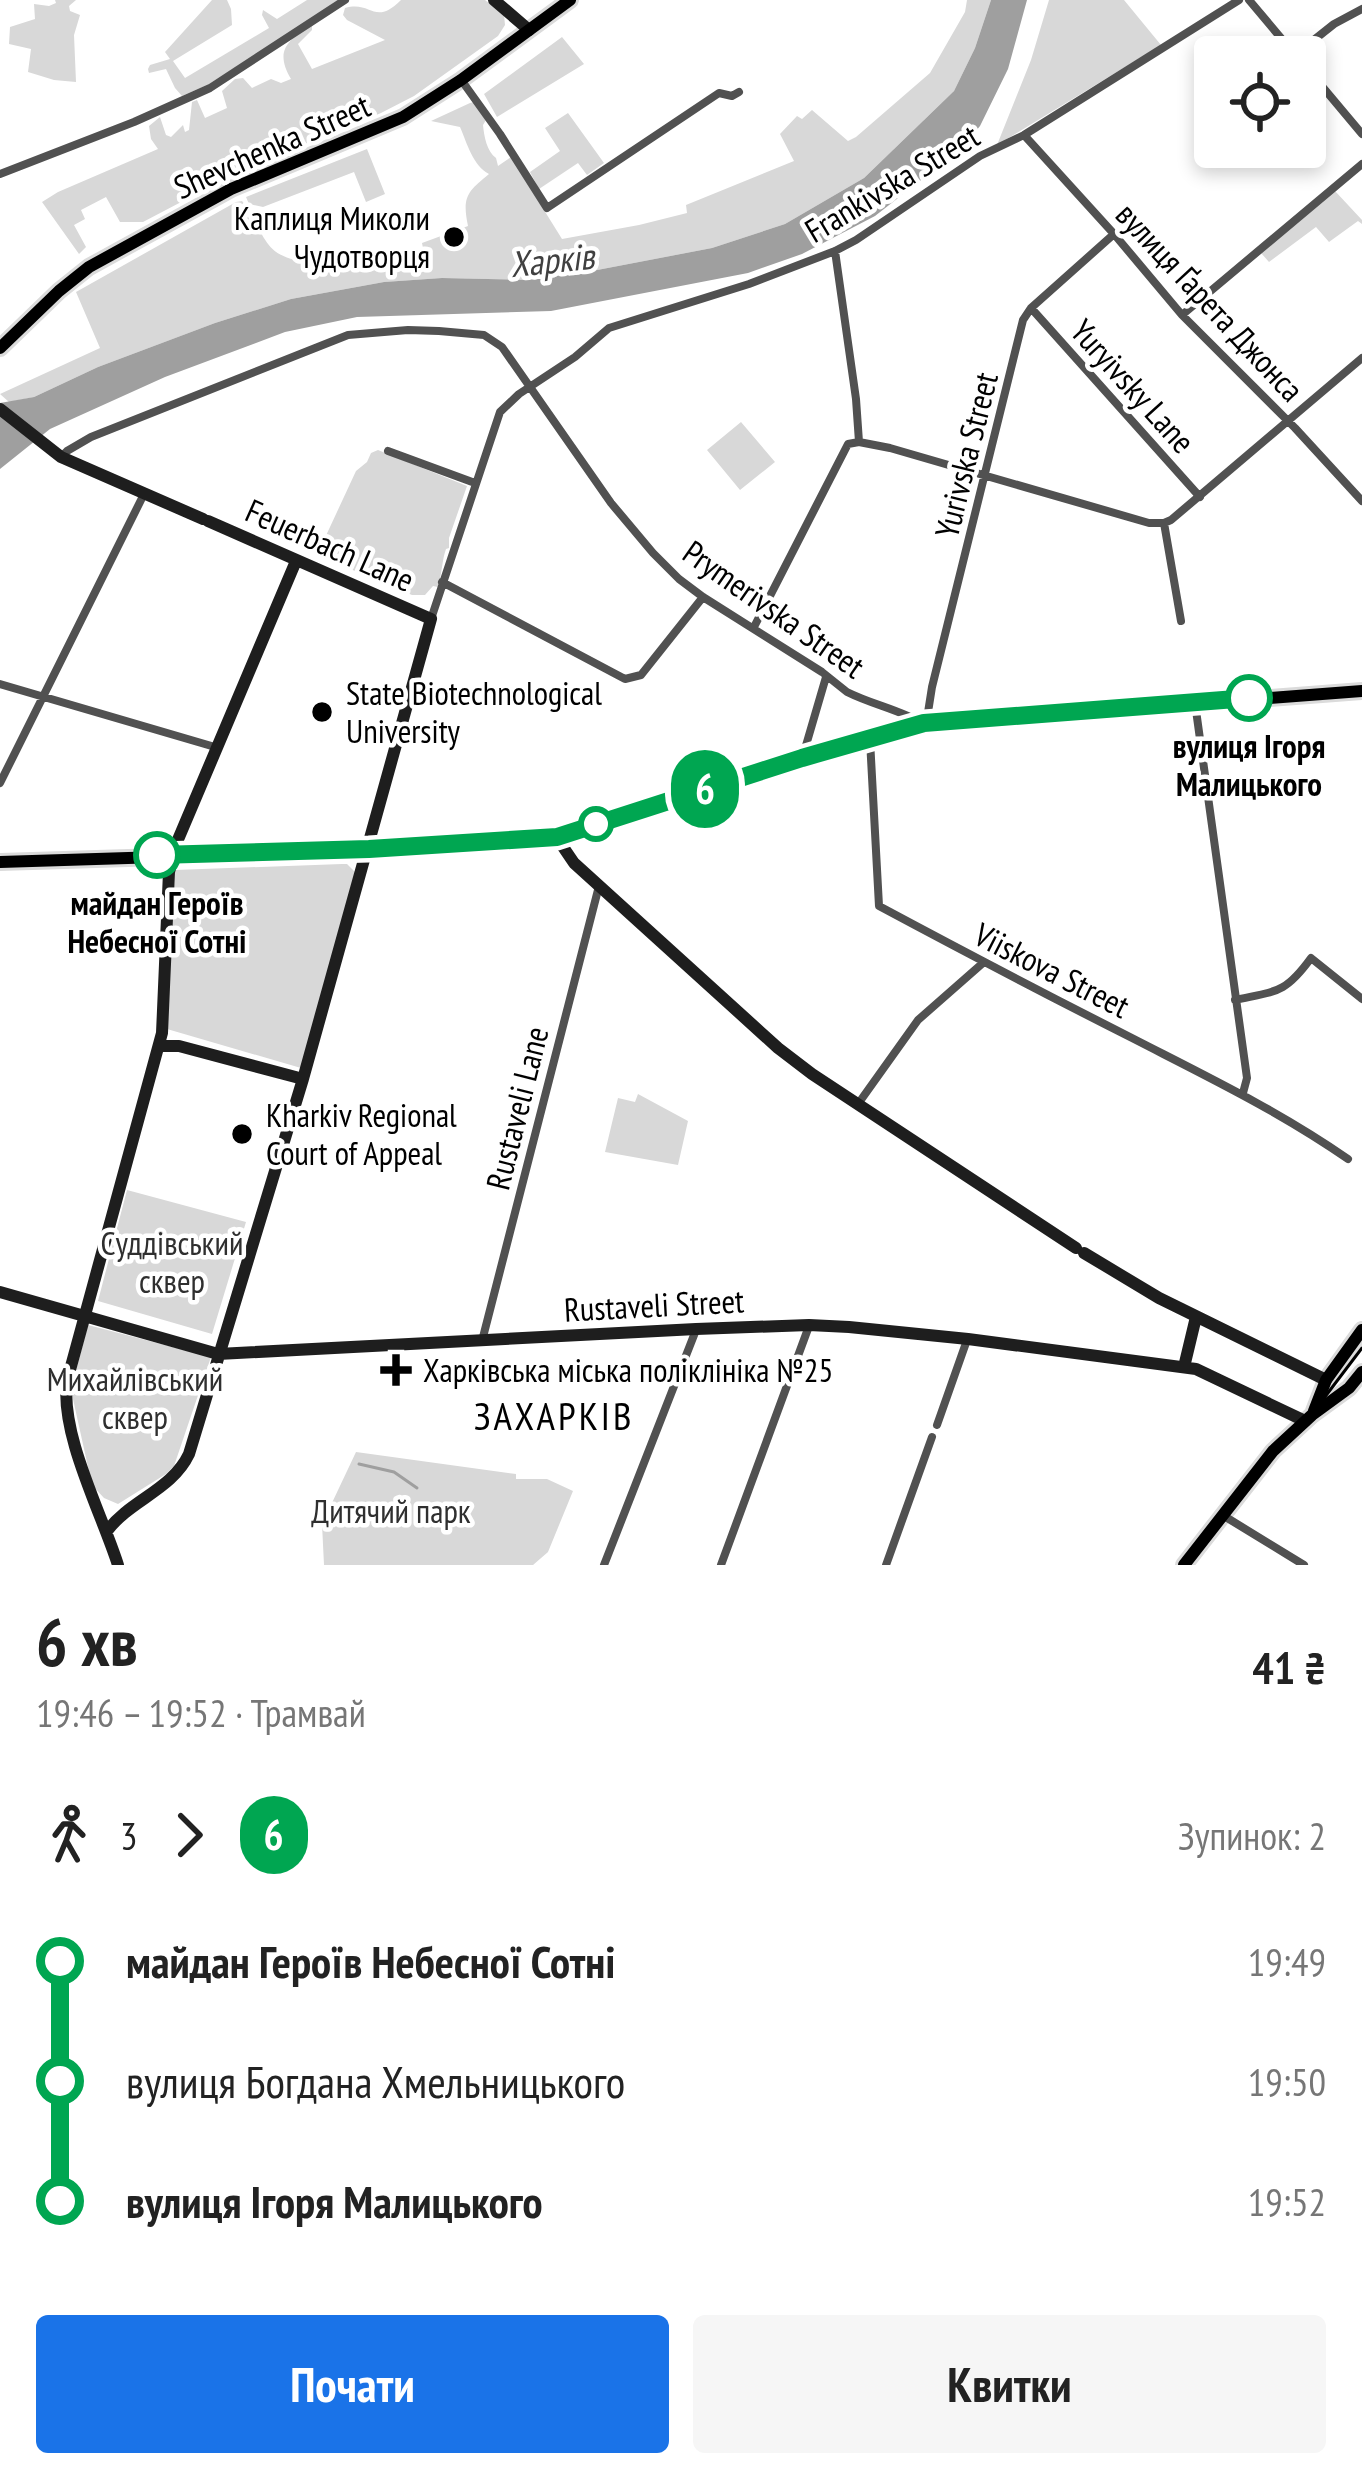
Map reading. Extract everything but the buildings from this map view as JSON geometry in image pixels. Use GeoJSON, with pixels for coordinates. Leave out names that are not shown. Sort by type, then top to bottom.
{"type":"FeatureCollection","features":[{"type":"Feature","properties":{"kind":"main road"},"geometry":{"type":"LineString","coordinates":[[494,0],[530,30]]}},
{"type":"Feature","properties":{"kind":"main road","name":"Shevchenka Street"},"geometry":{"type":"LineString","coordinates":[[0,348],[73,279],[128,244],[231,189],[403,117],[570,0]]}},
{"type":"Feature","properties":{"kind":"main road","name":"Feuerbach Lane"},"geometry":{"type":"LineString","coordinates":[[0,409],[61,457],[431,619]]}},
{"type":"Feature","properties":{"kind":"main road"},"geometry":{"type":"LineString","coordinates":[[118,1565],[86,1481],[66,1402],[67,1382],[162,1033],[169,876],[176,842],[296,561]]}},
{"type":"Feature","properties":{"kind":"main road"},"geometry":{"type":"LineString","coordinates":[[106,1531],[184,1465],[199,1426],[303,1079],[431,619]]}},
{"type":"Feature","properties":{"kind":"main road"},"geometry":{"type":"LineString","coordinates":[[0,862],[368,851],[557,838],[926,724],[1362,691]]}},
{"type":"Feature","properties":{"kind":"main road"},"geometry":{"type":"LineString","coordinates":[[557,838],[574,863],[778,1048],[857,1106],[1159,1298],[1355,1390]]}},
{"type":"Feature","properties":{"kind":"main road"},"geometry":{"type":"LineString","coordinates":[[159,1046],[178,1046],[303,1079]]}},
{"type":"Feature","properties":{"kind":"main road","name":"Rustaveli Street"},"geometry":{"type":"LineString","coordinates":[[0,1292],[218,1354],[809,1325],[968,1339],[1207,1372],[1309,1418]]}},
{"type":"Feature","properties":{"kind":"main road"},"geometry":{"type":"LineString","coordinates":[[1184,1367],[1196,1317]]}},
{"type":"Feature","properties":{"kind":"main road"},"geometry":{"type":"LineString","coordinates":[[1309,1418],[1326,1380],[1362,1330]]}},
{"type":"Feature","properties":{"kind":"main road"},"geometry":{"type":"LineString","coordinates":[[1184,1565],[1251,1477],[1309,1418],[1355,1390],[1362,1372]]}},
{"type":"Feature","properties":{"kind":"street"},"geometry":{"type":"LineString","coordinates":[[0,174],[210,88],[345,0]]}},
{"type":"Feature","properties":{"kind":"street","name":"Frankivska Street"},"geometry":{"type":"LineString","coordinates":[[431,619],[500,412],[519,394],[609,328],[749,284],[856,240],[980,156],[1024,135],[1239,0]]}},
{"type":"Feature","properties":{"kind":"street"},"geometry":{"type":"LineString","coordinates":[[1249,0],[1279,36]]}},
{"type":"Feature","properties":{"kind":"street"},"geometry":{"type":"LineString","coordinates":[[1320,36],[1362,8],[1357,0]]}},
{"type":"Feature","properties":{"kind":"street"},"geometry":{"type":"LineString","coordinates":[[461,80],[547,208],[718,93],[732,96],[739,92]]}},
{"type":"Feature","properties":{"kind":"street"},"geometry":{"type":"LineString","coordinates":[[1326,92],[1362,134]]}},
{"type":"Feature","properties":{"kind":"street","name":"вулиця Ґарета Джонса"},"geometry":{"type":"LineString","coordinates":[[1024,135],[1182,315],[1362,500]]}},
{"type":"Feature","properties":{"kind":"street"},"geometry":{"type":"LineString","coordinates":[[1182,315],[1362,164]]}},
{"type":"Feature","properties":{"kind":"street","name":"Yurivska Street"},"geometry":{"type":"LineString","coordinates":[[926,724],[1023,320],[1114,234]]}},
{"type":"Feature","properties":{"kind":"street"},"geometry":{"type":"LineString","coordinates":[[835,251],[859,442]]}},
{"type":"Feature","properties":{"kind":"street","name":"Yuryivsky Lane"},"geometry":{"type":"LineString","coordinates":[[1031,308],[1200,497]]}},
{"type":"Feature","properties":{"kind":"street","name":"Prymerivska Street"},"geometry":{"type":"LineString","coordinates":[[61,457],[91,437],[330,340],[408,330],[484,335],[502,347],[611,503],[679,579],[862,700],[926,724]]}},
{"type":"Feature","properties":{"kind":"street"},"geometry":{"type":"LineString","coordinates":[[754,627],[848,445],[859,442],[890,448],[1149,524],[1164,524],[1362,358]]}},
{"type":"Feature","properties":{"kind":"street"},"geometry":{"type":"LineString","coordinates":[[388,451],[475,483]]}},
{"type":"Feature","properties":{"kind":"street"},"geometry":{"type":"LineString","coordinates":[[0,783],[144,494]]}},
{"type":"Feature","properties":{"kind":"street"},"geometry":{"type":"LineString","coordinates":[[1164,524],[1181,621]]}},
{"type":"Feature","properties":{"kind":"street"},"geometry":{"type":"LineString","coordinates":[[442,582],[625,679],[641,675],[704,596]]}},
{"type":"Feature","properties":{"kind":"street"},"geometry":{"type":"LineString","coordinates":[[802,759],[826,675]]}},
{"type":"Feature","properties":{"kind":"street"},"geometry":{"type":"LineString","coordinates":[[0,684],[217,748]]}},
{"type":"Feature","properties":{"kind":"street"},"geometry":{"type":"LineString","coordinates":[[1195,706],[1247,1078],[1243,1093]]}},
{"type":"Feature","properties":{"kind":"street","name":"Viiskova Street"},"geometry":{"type":"LineString","coordinates":[[870,739],[879,906],[1243,1093],[1362,1169]]}},
{"type":"Feature","properties":{"kind":"street","name":"Rustaveli Lane"},"geometry":{"type":"LineString","coordinates":[[482,1342],[599,886]]}},
{"type":"Feature","properties":{"kind":"street"},"geometry":{"type":"LineString","coordinates":[[1235,1000],[1288,986],[1311,958],[1362,999]]}},
{"type":"Feature","properties":{"kind":"street"},"geometry":{"type":"LineString","coordinates":[[857,1106],[918,1020],[984,962]]}},
{"type":"Feature","properties":{"kind":"street"},"geometry":{"type":"LineString","coordinates":[[722,1565],[809,1325]]}},
{"type":"Feature","properties":{"kind":"street"},"geometry":{"type":"LineString","coordinates":[[604,1565],[696,1329]]}},
{"type":"Feature","properties":{"kind":"street"},"geometry":{"type":"LineString","coordinates":[[937,1425],[968,1339]]}},
{"type":"Feature","properties":{"kind":"street"},"geometry":{"type":"LineString","coordinates":[[886,1565],[932,1437]]}},
{"type":"Feature","properties":{"kind":"street"},"geometry":{"type":"LineString","coordinates":[[1222,1515],[1304,1565]]}},
{"type":"Feature","properties":{"kind":"green space"},"geometry":{"type":"Polygon","coordinates":[[[55,0],[76,0],[70,11],[80,15],[74,35],[76,82],[28,72],[31,49],[9,44],[10,27],[35,19],[34,4],[49,6],[55,0]]]}},
{"type":"Feature","properties":{"kind":"green space"},"geometry":{"type":"Polygon","coordinates":[[[212,0],[227,0],[232,25],[173,61],[185,78],[269,28],[263,10],[277,19],[307,0],[342,0],[209,84],[182,96],[166,69],[149,73],[148,69],[170,59],[165,52],[212,0]]]}},
{"type":"Feature","properties":{"kind":"green space"},"geometry":{"type":"Polygon","coordinates":[[[401,0],[485,0],[504,15],[505,25],[498,36],[414,96],[246,168],[143,222],[120,222],[106,197],[81,210],[85,219],[74,225],[86,247],[79,254],[42,202],[158,149],[149,126],[160,117],[171,137],[183,125],[185,132],[189,130],[192,102],[197,100],[205,118],[227,108],[222,91],[235,79],[243,78],[252,88],[271,79],[281,83],[291,79],[284,60],[286,47],[312,25],[298,44],[312,69],[385,40],[347,20],[345,8],[385,12],[401,0]]]}},
{"type":"Feature","properties":{"kind":"green space"},"geometry":{"type":"Polygon","coordinates":[[[967,0],[991,0],[954,91],[864,178],[785,224],[712,248],[592,271],[526,280],[384,282],[291,299],[98,367],[34,397],[9,402],[0,394],[100,348],[76,292],[236,202],[242,201],[275,251],[296,260],[396,250],[403,254],[468,226],[468,196],[489,174],[475,160],[460,127],[431,121],[470,103],[486,120],[485,139],[498,166],[511,157],[562,239],[639,225],[687,213],[686,205],[794,161],[780,134],[797,116],[802,119],[812,110],[848,141],[856,137],[930,73],[965,12],[967,0]]]}},
{"type":"Feature","properties":{"kind":"green space"},"geometry":{"type":"Polygon","coordinates":[[[1049,0],[1124,0],[1161,45],[997,145],[1031,60],[1049,0]]]}},
{"type":"Feature","properties":{"kind":"green space"},"geometry":{"type":"Polygon","coordinates":[[[562,37],[584,64],[497,117],[484,94],[562,37]]]}},
{"type":"Feature","properties":{"kind":"green space"},"geometry":{"type":"Polygon","coordinates":[[[568,113],[604,163],[587,175],[578,163],[539,189],[530,172],[560,151],[545,128],[568,113]]]}},
{"type":"Feature","properties":{"kind":"green space"},"geometry":{"type":"Polygon","coordinates":[[[367,149],[385,194],[366,202],[354,172],[263,207],[249,204],[246,197],[367,149]]]}},
{"type":"Feature","properties":{"kind":"green space"},"geometry":{"type":"Polygon","coordinates":[[[1335,191],[1362,224],[1358,221],[1329,242],[1316,227],[1269,262],[1261,253],[1335,191]]]}},
{"type":"Feature","properties":{"kind":"green space"},"geometry":{"type":"Polygon","coordinates":[[[741,422],[775,462],[740,490],[707,450],[741,422]]]}},
{"type":"Feature","properties":{"kind":"green space"},"geometry":{"type":"Polygon","coordinates":[[[378,450],[467,486],[438,587],[425,595],[412,595],[317,555],[356,471],[378,450]]]}},
{"type":"Feature","properties":{"kind":"green space"},"geometry":{"type":"Polygon","coordinates":[[[347,864],[355,872],[301,1068],[167,1029],[175,870],[347,864]]]}},
{"type":"Feature","properties":{"kind":"green space"},"geometry":{"type":"Polygon","coordinates":[[[638,1094],[688,1121],[678,1165],[605,1152],[618,1098],[635,1102],[638,1094]]]}},
{"type":"Feature","properties":{"kind":"green space","name":"Суддівський сквер"},"geometry":{"type":"Polygon","coordinates":[[[127,1190],[246,1222],[212,1334],[98,1301],[127,1190]]]}},
{"type":"Feature","properties":{"kind":"green space","name":"Михайлівський сквер"},"geometry":{"type":"Polygon","coordinates":[[[88,1325],[211,1357],[174,1466],[118,1504],[92,1485],[71,1390],[88,1325]]]}},
{"type":"Feature","properties":{"kind":"green space","name":"Дитячий парк"},"geometry":{"type":"Polygon","coordinates":[[[356,1452],[516,1474],[516,1479],[547,1479],[573,1491],[548,1552],[533,1565],[324,1565],[322,1524],[356,1452]]]}},
{"type":"Feature","properties":{"kind":"shaded area"},"geometry":{"type":"Polygon","coordinates":[[[991,0],[1027,0],[1008,69],[980,126],[962,148],[875,216],[802,254],[748,273],[551,311],[357,317],[285,332],[165,377],[50,429],[0,469],[0,403],[34,397],[98,367],[291,299],[384,282],[526,280],[592,271],[712,248],[785,224],[864,178],[954,91],[991,0]]]}},
{"type":"Feature","properties":{"kind":"waterway"},"geometry":{"type":"LineString","coordinates":[[359,1464],[394,1472],[417,1488]]}},
{"type":"Feature","properties":{"kind":"tram line"},"geometry":{"type":"LineString","coordinates":[[0,863],[535,843],[929,726],[1362,692]]}},
{"type":"Feature","properties":{"kind":"tram line","name":"6"},"geometry":{"type":"LineString","coordinates":[[157,855],[557,837],[924,723],[1249,698]]}},
{"type":"Feature","properties":{"kind":"tram line"},"geometry":{"type":"LineString","coordinates":[[1183,1565],[1250,1476],[1315,1410],[1362,1348]]}},
{"type":"Feature","properties":{"kind":"place","name":"Каплиця Миколи Чудотворця"},"geometry":{"type":"Point","coordinates":[454,237]}},
{"type":"Feature","properties":{"kind":"place","name":"вулиця Ігоря Малицького"},"geometry":{"type":"Point","coordinates":[1249,698]}},
{"type":"Feature","properties":{"kind":"place","name":"State Biotechnological University"},"geometry":{"type":"Point","coordinates":[322,712]}},
{"type":"Feature","properties":{"kind":"place","name":"майдан Героїв Небесної Сотні"},"geometry":{"type":"Point","coordinates":[157,855]}},
{"type":"Feature","properties":{"kind":"place","name":"Kharkiv Regional Court of Appeal"},"geometry":{"type":"Point","coordinates":[242,1134]}},
{"type":"Feature","properties":{"kind":"place","name":"Харківська міська поліклініка №25"},"geometry":{"type":"Point","coordinates":[396,1370]}},
{"type":"Feature","properties":{"kind":"district","name":"ЗАХАРКІВ"},"geometry":{"type":"Point","coordinates":[554,1416]}},
{"type":"Feature","properties":{"kind":"water label","name":"Харків"},"geometry":{"type":"Point","coordinates":[552,260]}}]}
